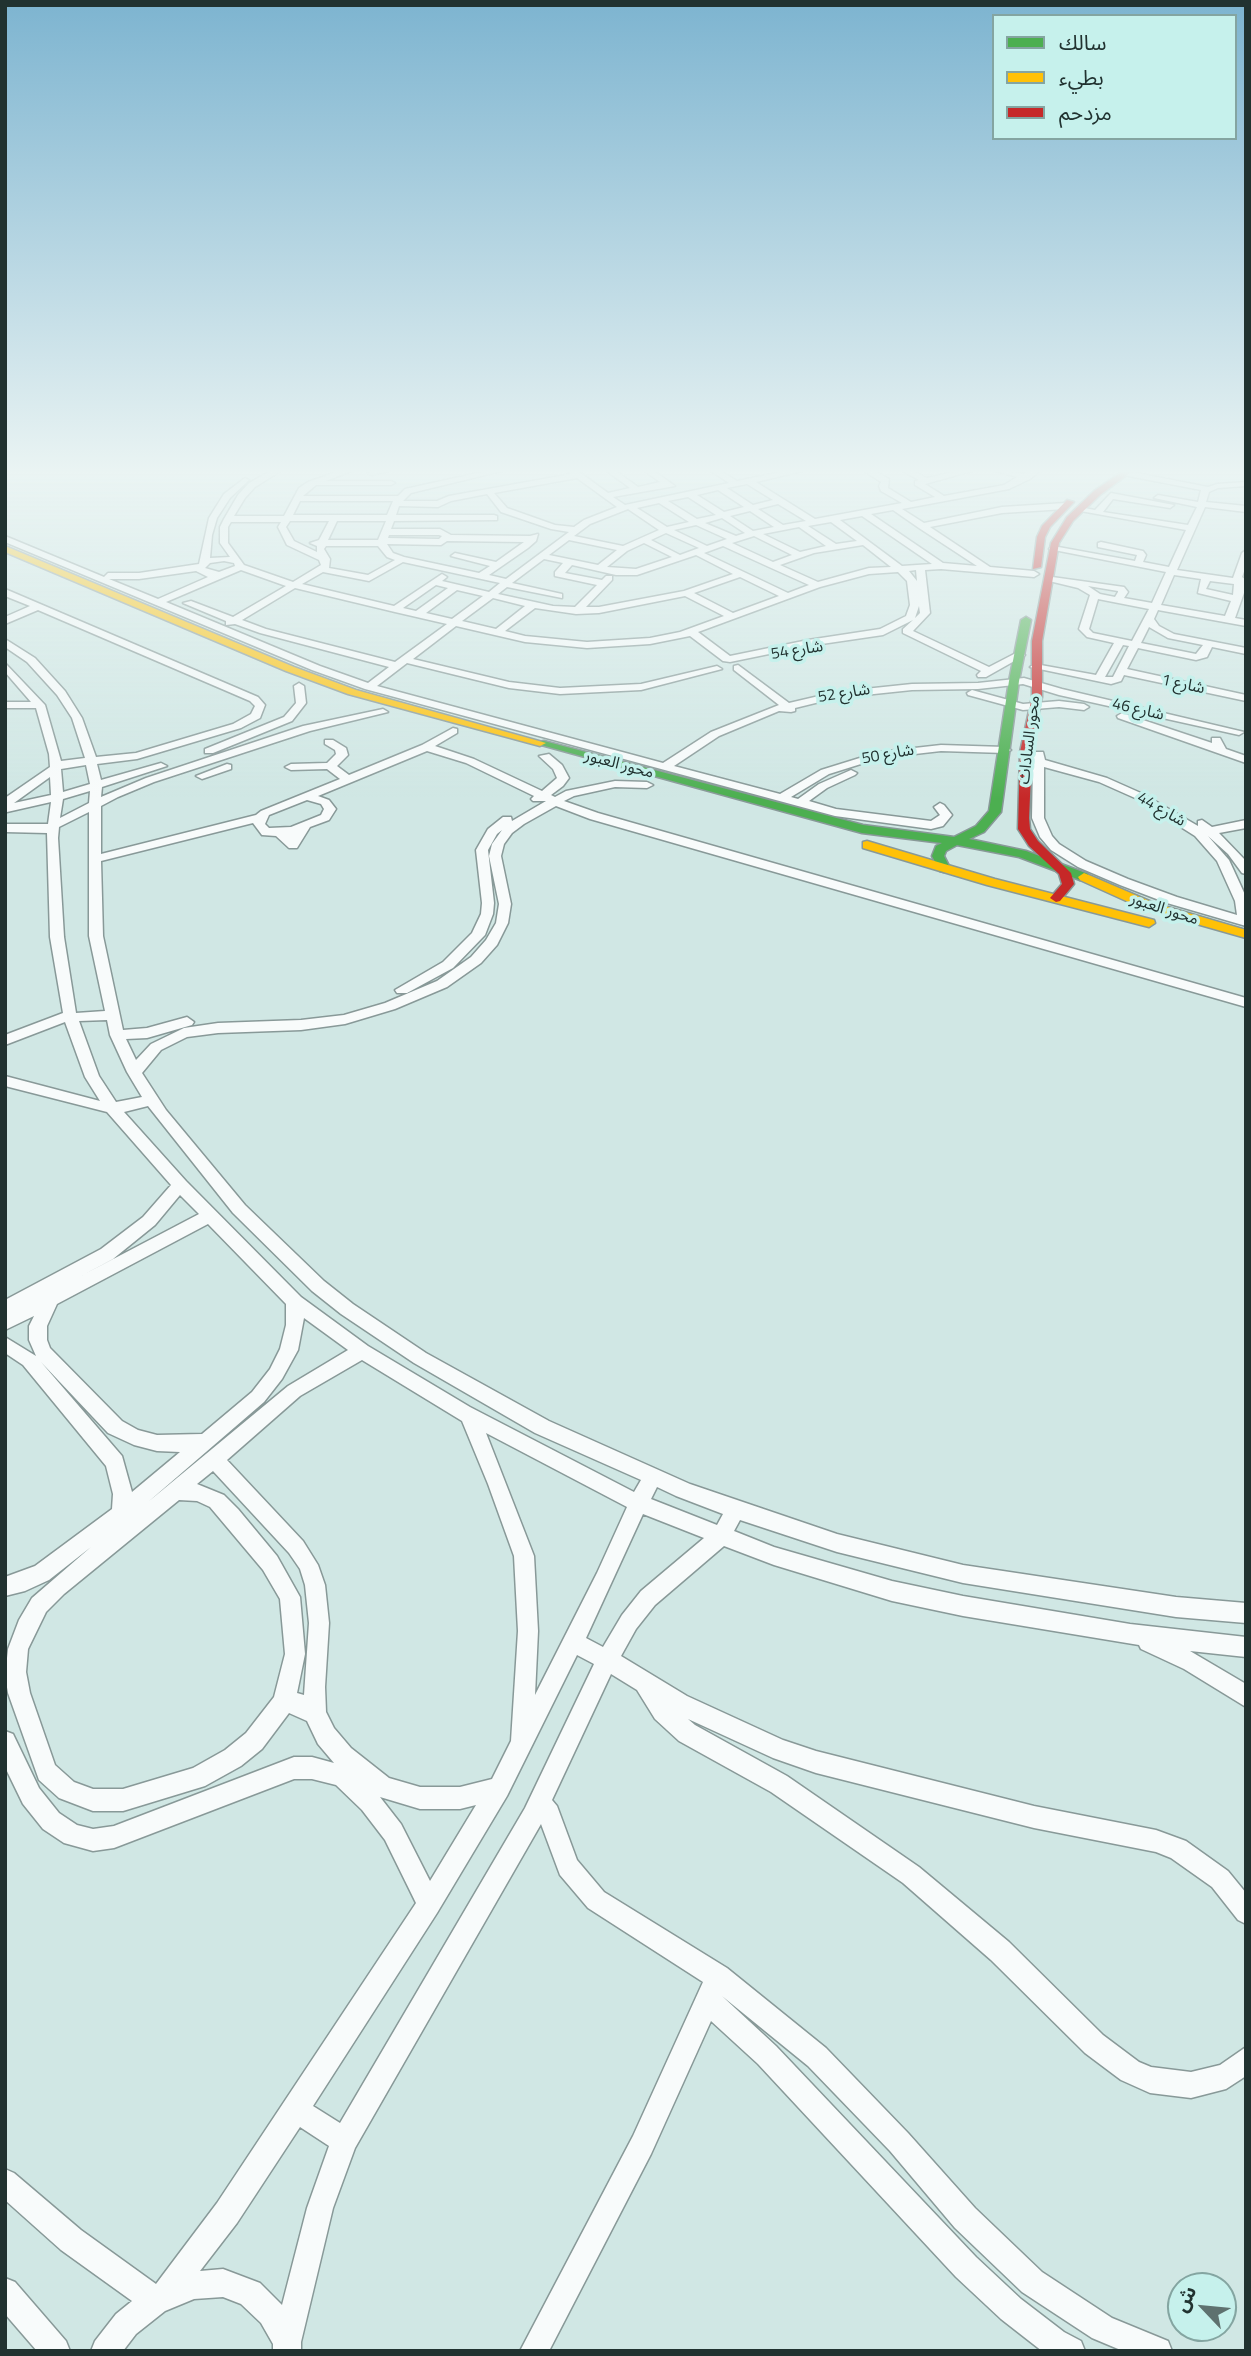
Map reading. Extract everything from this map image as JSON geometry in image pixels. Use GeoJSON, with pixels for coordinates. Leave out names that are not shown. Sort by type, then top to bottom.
{"type":"FeatureCollection","features":[{"type":"Feature","properties":{"kind":"main road","name":"محور العبور"},"geometry":{"type":"LineString","coordinates":[[45,579],[299,686],[383,712],[1246,949]]}},
{"type":"Feature","properties":{"kind":"main road","name":"محور العبور"},"geometry":{"type":"LineString","coordinates":[[90,579],[352,692],[812,817],[889,835],[953,841],[1015,852],[1059,866],[1149,906],[1245,926]]}},
{"type":"Feature","properties":{"kind":"main road","name":"محور السادات"},"geometry":{"type":"LineString","coordinates":[[953,841],[980,829],[995,812],[1014,681],[1020,654],[1045,579]]}},
{"type":"Feature","properties":{"kind":"main road","name":"محور السادات"},"geometry":{"type":"LineString","coordinates":[[1046,579],[1035,667],[1037,686],[1024,829],[1044,855],[1059,866]]}},
{"type":"Feature","properties":{"kind":"main road"},"geometry":{"type":"LineString","coordinates":[[944,868],[938,856],[940,849],[953,841]]}},
{"type":"Feature","properties":{"kind":"main road"},"geometry":{"type":"LineString","coordinates":[[1056,898],[1068,884],[1065,873],[1059,866]]}},
{"type":"Feature","properties":{"kind":"street"},"geometry":{"type":"LineString","coordinates":[[104,579],[220,627],[296,666],[369,687],[799,803],[853,815],[931,825],[946,816],[940,807]]}},
{"type":"Feature","properties":{"kind":"street"},"geometry":{"type":"LineString","coordinates":[[159,602],[210,579]]}},
{"type":"Feature","properties":{"kind":"street"},"geometry":{"type":"LineString","coordinates":[[277,579],[293,585],[497,633],[545,642],[587,645],[650,641],[687,633],[835,579]]}},
{"type":"Feature","properties":{"kind":"street"},"geometry":{"type":"LineString","coordinates":[[220,627],[302,579]]}},
{"type":"Feature","properties":{"kind":"street"},"geometry":{"type":"LineString","coordinates":[[395,609],[440,579]]}},
{"type":"Feature","properties":{"kind":"street"},"geometry":{"type":"LineString","coordinates":[[491,579],[559,596]]}},
{"type":"Feature","properties":{"kind":"street"},"geometry":{"type":"LineString","coordinates":[[369,687],[511,579]]}},
{"type":"Feature","properties":{"kind":"street"},"geometry":{"type":"LineString","coordinates":[[546,607],[581,579],[603,583]]}},
{"type":"Feature","properties":{"kind":"street"},"geometry":{"type":"LineString","coordinates":[[576,611],[607,579]]}},
{"type":"Feature","properties":{"kind":"street"},"geometry":{"type":"LineString","coordinates":[[435,582],[532,605],[576,611],[642,604],[727,579]]}},
{"type":"Feature","properties":{"kind":"street"},"geometry":{"type":"LineString","coordinates":[[751,579],[787,596]]}},
{"type":"Feature","properties":{"kind":"street"},"geometry":{"type":"LineString","coordinates":[[803,579],[817,585]]}},
{"type":"Feature","properties":{"kind":"street","name":"شارع 54"},"geometry":{"type":"LineString","coordinates":[[172,596],[302,642],[521,687],[574,691],[646,686],[808,643],[870,635],[894,628],[910,618],[915,605],[910,579]]}},
{"type":"Feature","properties":{"kind":"street"},"geometry":{"type":"LineString","coordinates":[[906,631],[915,626],[925,613],[921,579]]}},
{"type":"Feature","properties":{"kind":"street"},"geometry":{"type":"LineString","coordinates":[[1053,579],[1089,589],[1095,596],[1246,623]]}},
{"type":"Feature","properties":{"kind":"street"},"geometry":{"type":"LineString","coordinates":[[1059,579],[1118,588],[1123,592],[1118,600]]}},
{"type":"Feature","properties":{"kind":"street"},"geometry":{"type":"LineString","coordinates":[[1117,676],[1167,579]]}},
{"type":"Feature","properties":{"kind":"street"},"geometry":{"type":"LineString","coordinates":[[1206,579],[1201,591],[1237,599]]}},
{"type":"Feature","properties":{"kind":"street"},"geometry":{"type":"LineString","coordinates":[[1213,579],[1242,583],[1229,620]]}},
{"type":"Feature","properties":{"kind":"street"},"geometry":{"type":"LineString","coordinates":[[418,614],[456,587]]}},
{"type":"Feature","properties":{"kind":"street"},"geometry":{"type":"LineString","coordinates":[[5,592],[254,699],[260,705],[256,716],[242,725],[143,754],[93,772],[57,797],[5,806]]}},
{"type":"Feature","properties":{"kind":"street"},"geometry":{"type":"LineString","coordinates":[[686,593],[732,616]]}},
{"type":"Feature","properties":{"kind":"street"},"geometry":{"type":"LineString","coordinates":[[1095,596],[1084,631],[1094,637],[1196,657],[1203,655],[1208,645]]}},
{"type":"Feature","properties":{"kind":"street"},"geometry":{"type":"LineString","coordinates":[[588,597],[642,604]]}},
{"type":"Feature","properties":{"kind":"street"},"geometry":{"type":"LineString","coordinates":[[9,606],[23,599]]}},
{"type":"Feature","properties":{"kind":"street"},"geometry":{"type":"LineString","coordinates":[[497,633],[532,605]]}},
{"type":"Feature","properties":{"kind":"street"},"geometry":{"type":"LineString","coordinates":[[5,621],[39,606]]}},
{"type":"Feature","properties":{"kind":"street"},"geometry":{"type":"LineString","coordinates":[[1149,619],[1162,632],[1208,645],[1246,651]]}},
{"type":"Feature","properties":{"kind":"street"},"geometry":{"type":"LineString","coordinates":[[906,631],[990,672]]}},
{"type":"Feature","properties":{"kind":"street","name":"شارع 54"},"geometry":{"type":"LineString","coordinates":[[726,664],[812,647],[885,638],[906,631]]}},
{"type":"Feature","properties":{"kind":"street"},"geometry":{"type":"LineString","coordinates":[[687,633],[786,711]]}},
{"type":"Feature","properties":{"kind":"street"},"geometry":{"type":"LineString","coordinates":[[5,642],[31,660],[61,693],[77,718],[93,772],[96,936],[111,1016],[134,1072],[150,1100],[239,1209],[310,1278],[347,1309],[478,1393],[575,1443],[735,1510],[837,1543],[963,1574],[1176,1607],[1246,1613]]}},
{"type":"Feature","properties":{"kind":"street"},"geometry":{"type":"LineString","coordinates":[[1099,679],[1119,642]]}},
{"type":"Feature","properties":{"kind":"street"},"geometry":{"type":"LineString","coordinates":[[950,686],[990,672],[1020,654]]}},
{"type":"Feature","properties":{"kind":"street"},"geometry":{"type":"LineString","coordinates":[[5,666],[40,705],[50,728],[56,766],[57,797],[52,832],[57,937],[65,997],[79,1047],[92,1077],[111,1107],[180,1185],[295,1302],[362,1351],[469,1416],[638,1503],[721,1536],[785,1559],[892,1591],[1130,1634],[1246,1647]]}},
{"type":"Feature","properties":{"kind":"street","name":"شارع 1"},"geometry":{"type":"LineString","coordinates":[[1035,667],[1099,679],[1117,676],[1246,698]]}},
{"type":"Feature","properties":{"kind":"street","name":"شارع 52"},"geometry":{"type":"LineString","coordinates":[[666,766],[715,734],[786,711],[864,691],[991,686],[1014,681],[1037,686]]}},
{"type":"Feature","properties":{"kind":"street"},"geometry":{"type":"LineString","coordinates":[[5,806],[56,766],[71,761],[93,772],[128,776],[241,740],[288,719],[301,703],[299,686]]}},
{"type":"Feature","properties":{"kind":"street","name":"شارع 46"},"geometry":{"type":"LineString","coordinates":[[1037,686],[1242,732]]}},
{"type":"Feature","properties":{"kind":"street","name":"شارع 52"},"geometry":{"type":"LineString","coordinates":[[678,770],[715,744],[786,711],[862,699],[918,694],[980,694],[1012,704],[1034,707]]}},
{"type":"Feature","properties":{"kind":"street","name":"شارع 46"},"geometry":{"type":"LineString","coordinates":[[1034,707],[1059,704],[1091,708],[1149,724],[1219,749],[1246,763]]}},
{"type":"Feature","properties":{"kind":"street"},"geometry":{"type":"LineString","coordinates":[[5,705],[40,705]]}},
{"type":"Feature","properties":{"kind":"street"},"geometry":{"type":"LineString","coordinates":[[52,832],[94,805],[131,787],[307,728],[383,712]]}},
{"type":"Feature","properties":{"kind":"street"},"geometry":{"type":"LineString","coordinates":[[288,719],[307,728]]}},
{"type":"Feature","properties":{"kind":"street"},"geometry":{"type":"LineString","coordinates":[[202,776],[271,751],[299,736],[307,728]]}},
{"type":"Feature","properties":{"kind":"street"},"geometry":{"type":"LineString","coordinates":[[94,859],[260,818],[265,813],[426,747],[453,731]]}},
{"type":"Feature","properties":{"kind":"street"},"geometry":{"type":"LineString","coordinates":[[1219,749],[1215,742],[1218,736],[1242,732]]}},
{"type":"Feature","properties":{"kind":"street"},"geometry":{"type":"LineString","coordinates":[[241,740],[251,748]]}},
{"type":"Feature","properties":{"kind":"street"},"geometry":{"type":"LineString","coordinates":[[329,742],[340,748],[342,755],[330,766]]}},
{"type":"Feature","properties":{"kind":"street"},"geometry":{"type":"LineString","coordinates":[[426,747],[470,761],[594,816],[1246,1003]]}},
{"type":"Feature","properties":{"kind":"street","name":"شارع 50"},"geometry":{"type":"LineString","coordinates":[[781,798],[825,772],[879,755],[941,748],[1005,753]]}},
{"type":"Feature","properties":{"kind":"street","name":"شارع 50"},"geometry":{"type":"LineString","coordinates":[[799,803],[838,778],[888,762],[945,755],[1005,753]]}},
{"type":"Feature","properties":{"kind":"street"},"geometry":{"type":"LineString","coordinates":[[134,1072],[156,1047],[184,1033],[218,1028],[301,1025],[345,1019],[390,1006],[427,991],[466,968],[485,951],[502,923],[505,904],[495,856],[498,844],[520,821],[549,798],[563,778],[558,767],[545,756]]}},
{"type":"Feature","properties":{"kind":"street"},"geometry":{"type":"LineString","coordinates":[[1032,756],[1038,818],[1046,837],[1055,847],[1082,864],[1124,882],[1245,926]]}},
{"type":"Feature","properties":{"kind":"street","name":"شارع 44"},"geometry":{"type":"LineString","coordinates":[[1032,756],[1121,788],[1172,814],[1205,832],[1246,870]]}},
{"type":"Feature","properties":{"kind":"street"},"geometry":{"type":"LineString","coordinates":[[291,767],[330,766],[348,780]]}},
{"type":"Feature","properties":{"kind":"street"},"geometry":{"type":"LineString","coordinates":[[117,1035],[147,1033],[208,1019],[326,1012],[381,998],[419,983],[460,956],[478,935],[487,914],[488,903],[482,855],[484,844],[492,832],[549,798],[599,785],[647,785]]}},
{"type":"Feature","properties":{"kind":"street"},"geometry":{"type":"LineString","coordinates":[[260,818],[259,825],[266,832],[279,832],[293,845],[306,825],[325,817],[330,809],[325,802],[309,797]]}},
{"type":"Feature","properties":{"kind":"street"},"geometry":{"type":"LineString","coordinates":[[1205,832],[1246,824]]}},
{"type":"Feature","properties":{"kind":"street"},"geometry":{"type":"LineString","coordinates":[[5,828],[52,832],[72,828],[94,829]]}},
{"type":"Feature","properties":{"kind":"street","name":"شارع 44"},"geometry":{"type":"LineString","coordinates":[[1205,832],[1230,873],[1241,901],[1245,926]]}},
{"type":"Feature","properties":{"kind":"street"},"geometry":{"type":"LineString","coordinates":[[488,903],[505,904]]}},
{"type":"Feature","properties":{"kind":"street"},"geometry":{"type":"LineString","coordinates":[[5,1040],[71,1016],[111,1016]]}},
{"type":"Feature","properties":{"kind":"street"},"geometry":{"type":"LineString","coordinates":[[5,1081],[82,1103],[111,1107],[130,1106],[150,1100]]}},
{"type":"Feature","properties":{"kind":"street"},"geometry":{"type":"LineString","coordinates":[[5,1308],[107,1254],[149,1221],[180,1185]]}},
{"type":"Feature","properties":{"kind":"street"},"geometry":{"type":"LineString","coordinates":[[5,1323],[210,1216]]}},
{"type":"Feature","properties":{"kind":"street"},"geometry":{"type":"LineString","coordinates":[[51,1299],[38,1326],[38,1340],[43,1352],[115,1427],[134,1437],[157,1443],[182,1444],[211,1450],[296,1546],[316,1585],[319,1623],[315,1713],[326,1736],[344,1756],[383,1787],[420,1798],[460,1798],[499,1788]]}},
{"type":"Feature","properties":{"kind":"street"},"geometry":{"type":"LineString","coordinates":[[176,1491],[198,1493],[217,1502],[232,1515],[270,1563],[290,1597],[295,1654],[284,1702],[267,1727],[233,1758],[197,1778],[123,1800],[93,1800],[67,1790],[47,1772],[19,1693],[15,1672],[18,1649],[26,1627],[39,1605],[57,1587],[176,1491],[258,1397],[276,1374],[289,1350],[295,1325],[295,1302]]}},
{"type":"Feature","properties":{"kind":"street"},"geometry":{"type":"LineString","coordinates":[[5,1344],[29,1360],[115,1462],[123,1494],[121,1513]]}},
{"type":"Feature","properties":{"kind":"street"},"geometry":{"type":"LineString","coordinates":[[5,1587],[25,1582],[42,1573],[121,1513],[294,1391],[362,1351]]}},
{"type":"Feature","properties":{"kind":"street"},"geometry":{"type":"LineString","coordinates":[[469,1416],[498,1484],[524,1556],[528,1631],[521,1746]]}},
{"type":"Feature","properties":{"kind":"street"},"geometry":{"type":"LineString","coordinates":[[105,2351],[126,2324],[159,2298],[227,2213],[429,1905],[521,1746],[653,1477]]}},
{"type":"Feature","properties":{"kind":"street"},"geometry":{"type":"LineString","coordinates":[[287,2346],[320,2208],[344,2141],[500,1874],[539,1802],[607,1660],[629,1622],[648,1598],[721,1536],[735,1510]]}},
{"type":"Feature","properties":{"kind":"street"},"geometry":{"type":"LineString","coordinates":[[1130,1634],[1191,1662],[1246,1696]]}},
{"type":"Feature","properties":{"kind":"street"},"geometry":{"type":"LineString","coordinates":[[572,1642],[727,1728],[816,1762],[1034,1817],[1156,1841],[1178,1849],[1220,1879],[1246,1912]]}},
{"type":"Feature","properties":{"kind":"street"},"geometry":{"type":"LineString","coordinates":[[645,1684],[663,1711],[687,1733],[779,1784],[911,1875],[1000,1951],[1094,2044],[1130,2071],[1161,2082],[1191,2085],[1226,2076],[1246,2060]]}},
{"type":"Feature","properties":{"kind":"street"},"geometry":{"type":"LineString","coordinates":[[284,1702],[296,1703],[315,1713]]}},
{"type":"Feature","properties":{"kind":"street"},"geometry":{"type":"LineString","coordinates":[[5,1742],[31,1796],[51,1821],[72,1835],[93,1840],[114,1837],[294,1768],[312,1768],[341,1776],[370,1801],[393,1832],[429,1905]]}},
{"type":"Feature","properties":{"kind":"street"},"geometry":{"type":"LineString","coordinates":[[539,1802],[549,1814],[568,1867],[596,1900],[712,1989],[817,2057],[899,2142],[965,2218],[1032,2282],[1102,2328],[1158,2351]]}},
{"type":"Feature","properties":{"kind":"street"},"geometry":{"type":"LineString","coordinates":[[534,2351],[642,2145],[712,1989]]}},
{"type":"Feature","properties":{"kind":"street"},"geometry":{"type":"LineString","coordinates":[[712,1989],[767,2055],[965,2266],[1011,2309],[1054,2342],[1071,2351]]}},
{"type":"Feature","properties":{"kind":"street"},"geometry":{"type":"LineString","coordinates":[[296,2110],[344,2141]]}},
{"type":"Feature","properties":{"kind":"street"},"geometry":{"type":"LineString","coordinates":[[5,2182],[71,2240],[159,2298]]}},
{"type":"Feature","properties":{"kind":"street"},"geometry":{"type":"LineString","coordinates":[[159,2298],[194,2285],[223,2283],[250,2293],[271,2313],[287,2346]]}},
{"type":"Feature","properties":{"kind":"street"},"geometry":{"type":"LineString","coordinates":[[5,2292],[56,2351]]}},
{"type":"Feature","properties":{"kind":"traffic: fast"},"geometry":{"type":"LineString","coordinates":[[944,868],[938,856],[940,849],[980,829],[995,812],[1014,681],[1026,620]]}},
{"type":"Feature","properties":{"kind":"traffic: fast"},"geometry":{"type":"LineString","coordinates":[[540,743],[862,829],[976,844],[1022,854],[1084,877]]}},
{"type":"Feature","properties":{"kind":"traffic: slow"},"geometry":{"type":"LineString","coordinates":[[76,579],[290,669],[352,692],[540,743]]}},
{"type":"Feature","properties":{"kind":"traffic: slow"},"geometry":{"type":"LineString","coordinates":[[867,845],[991,882],[1149,923]]}},
{"type":"Feature","properties":{"kind":"traffic: slow"},"geometry":{"type":"LineString","coordinates":[[1084,877],[1149,906],[1246,934]]}},
{"type":"Feature","properties":{"kind":"traffic: jam"},"geometry":{"type":"LineString","coordinates":[[1047,579],[1037,641],[1037,697],[1026,752],[1023,818],[1024,829],[1033,843],[1065,873],[1068,884],[1056,898]]}}]}
